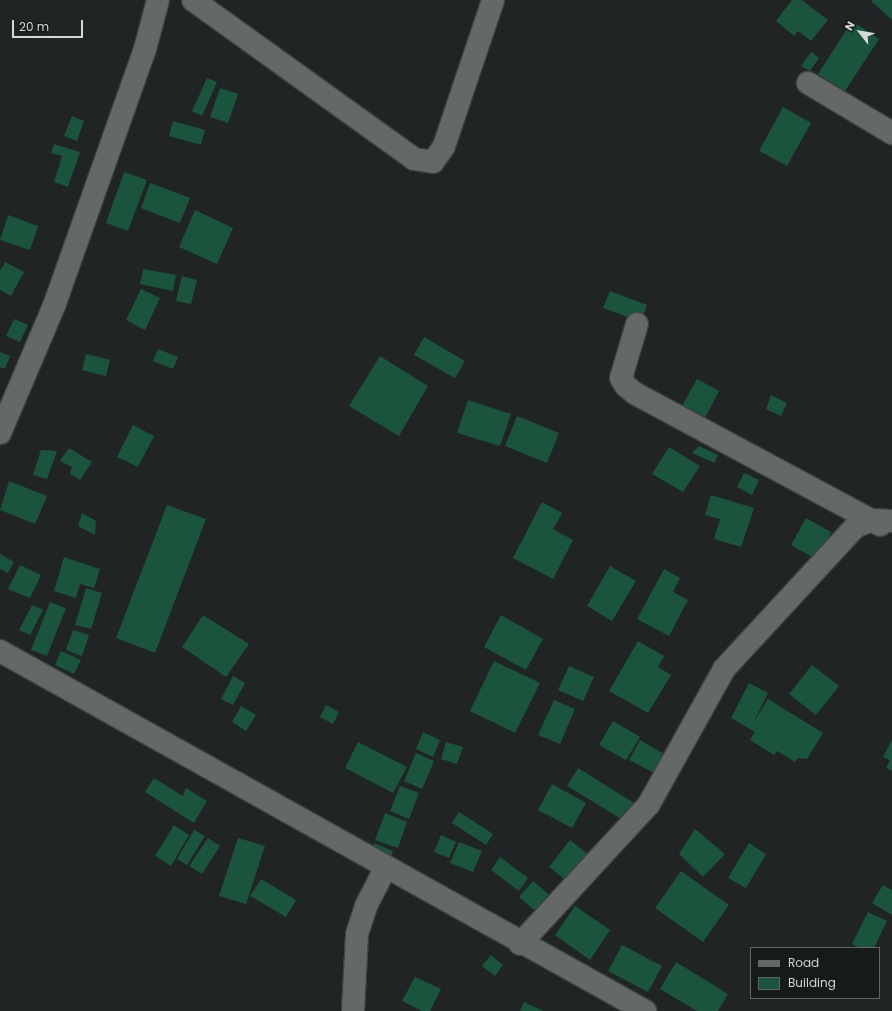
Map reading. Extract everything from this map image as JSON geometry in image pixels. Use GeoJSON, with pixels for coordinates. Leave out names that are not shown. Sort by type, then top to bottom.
{"type":"FeatureCollection","features":[{"type":"Feature","properties":{"kind":"street"},"geometry":{"type":"LineString","coordinates":[[0,433],[54,306],[145,50],[158,0]]}},
{"type":"Feature","properties":{"kind":"street"},"geometry":{"type":"LineString","coordinates":[[193,0],[414,159],[434,162],[444,146],[492,0]]}},
{"type":"Feature","properties":{"kind":"street"},"geometry":{"type":"LineString","coordinates":[[808,83],[892,134]]}},
{"type":"Feature","properties":{"kind":"street"},"geometry":{"type":"LineString","coordinates":[[637,324],[621,378],[626,386],[636,394],[882,520],[892,534]]}},
{"type":"Feature","properties":{"kind":"street"},"geometry":{"type":"LineString","coordinates":[[520,944],[649,804],[724,668],[856,526],[882,520]]}},
{"type":"Feature","properties":{"kind":"street"},"geometry":{"type":"LineString","coordinates":[[0,651],[386,867],[520,944],[644,1011]]}},
{"type":"Feature","properties":{"kind":"street"},"geometry":{"type":"LineString","coordinates":[[353,1011],[357,934],[366,906],[386,867]]}},
{"type":"Feature","properties":{"kind":"building"},"geometry":{"type":"Polygon","coordinates":[[[792,0],[802,0],[828,20],[811,41],[798,31],[794,36],[776,21],[792,0]]]}},
{"type":"Feature","properties":{"kind":"building"},"geometry":{"type":"Polygon","coordinates":[[[892,0],[892,20],[871,1],[892,0]]]}},
{"type":"Feature","properties":{"kind":"building"},"geometry":{"type":"Polygon","coordinates":[[[852,21],[879,39],[845,91],[818,74],[852,21]]]}},
{"type":"Feature","properties":{"kind":"building"},"geometry":{"type":"Polygon","coordinates":[[[811,52],[819,58],[810,71],[801,66],[811,52]]]}},
{"type":"Feature","properties":{"kind":"building"},"geometry":{"type":"Polygon","coordinates":[[[207,78],[217,82],[202,116],[192,111],[207,78]]]}},
{"type":"Feature","properties":{"kind":"building"},"geometry":{"type":"Polygon","coordinates":[[[220,88],[238,94],[228,123],[210,117],[220,88]]]}},
{"type":"Feature","properties":{"kind":"building"},"geometry":{"type":"Polygon","coordinates":[[[783,107],[811,123],[787,166],[759,151],[783,107]]]}},
{"type":"Feature","properties":{"kind":"building"},"geometry":{"type":"Polygon","coordinates":[[[72,116],[84,121],[77,141],[64,136],[72,116]]]}},
{"type":"Feature","properties":{"kind":"building"},"geometry":{"type":"Polygon","coordinates":[[[173,121],[205,130],[201,145],[169,136],[173,121]]]}},
{"type":"Feature","properties":{"kind":"building"},"geometry":{"type":"Polygon","coordinates":[[[54,144],[80,152],[68,187],[54,182],[62,156],[51,153],[54,144]]]}},
{"type":"Feature","properties":{"kind":"building"},"geometry":{"type":"Polygon","coordinates":[[[124,172],[147,180],[128,231],[106,223],[124,172]]]}},
{"type":"Feature","properties":{"kind":"building"},"geometry":{"type":"Polygon","coordinates":[[[150,183],[190,198],[180,223],[141,208],[150,183]]]}},
{"type":"Feature","properties":{"kind":"building"},"geometry":{"type":"Polygon","coordinates":[[[195,210],[233,228],[217,264],[179,247],[195,210]]]}},
{"type":"Feature","properties":{"kind":"building"},"geometry":{"type":"Polygon","coordinates":[[[8,215],[38,226],[30,250],[0,240],[8,215]]]}},
{"type":"Feature","properties":{"kind":"building"},"geometry":{"type":"Polygon","coordinates":[[[5,262],[24,272],[11,296],[0,290],[0,271],[5,262]]]}},
{"type":"Feature","properties":{"kind":"building"},"geometry":{"type":"Polygon","coordinates":[[[143,269],[176,275],[173,291],[140,284],[143,269]]]}},
{"type":"Feature","properties":{"kind":"building"},"geometry":{"type":"Polygon","coordinates":[[[182,276],[197,280],[191,304],[176,301],[182,276]]]}},
{"type":"Feature","properties":{"kind":"building"},"geometry":{"type":"Polygon","coordinates":[[[141,289],[160,298],[145,330],[126,320],[141,289]]]}},
{"type":"Feature","properties":{"kind":"building"},"geometry":{"type":"Polygon","coordinates":[[[610,291],[647,305],[641,322],[603,308],[610,291]]]}},
{"type":"Feature","properties":{"kind":"building"},"geometry":{"type":"Polygon","coordinates":[[[14,319],[28,325],[20,342],[6,336],[14,319]]]}},
{"type":"Feature","properties":{"kind":"building"},"geometry":{"type":"Polygon","coordinates":[[[424,337],[465,361],[455,378],[414,355],[424,337]]]}},
{"type":"Feature","properties":{"kind":"building"},"geometry":{"type":"Polygon","coordinates":[[[158,349],[178,357],[173,369],[153,361],[158,349]]]}},
{"type":"Feature","properties":{"kind":"building"},"geometry":{"type":"Polygon","coordinates":[[[0,352],[10,356],[5,369],[0,367],[0,352]]]}},
{"type":"Feature","properties":{"kind":"building"},"geometry":{"type":"Polygon","coordinates":[[[86,354],[110,360],[106,376],[82,370],[86,354]]]}},
{"type":"Feature","properties":{"kind":"building"},"geometry":{"type":"Polygon","coordinates":[[[380,356],[428,386],[399,436],[349,406],[380,356]]]}},
{"type":"Feature","properties":{"kind":"building"},"geometry":{"type":"Polygon","coordinates":[[[697,379],[719,391],[705,418],[682,406],[697,379]]]}},
{"type":"Feature","properties":{"kind":"building"},"geometry":{"type":"Polygon","coordinates":[[[771,395],[787,403],[781,416],[766,409],[771,395]]]}},
{"type":"Feature","properties":{"kind":"building"},"geometry":{"type":"Polygon","coordinates":[[[468,400],[511,414],[500,446],[457,433],[468,400]]]}},
{"type":"Feature","properties":{"kind":"building"},"geometry":{"type":"Polygon","coordinates":[[[517,416],[559,433],[547,463],[505,446],[517,416]]]}},
{"type":"Feature","properties":{"kind":"building"},"geometry":{"type":"Polygon","coordinates":[[[133,425],[154,436],[138,467],[117,457],[133,425]]]}},
{"type":"Feature","properties":{"kind":"building"},"geometry":{"type":"Polygon","coordinates":[[[699,446],[718,455],[714,463],[692,453],[699,446]]]}},
{"type":"Feature","properties":{"kind":"building"},"geometry":{"type":"Polygon","coordinates":[[[669,447],[700,466],[683,492],[652,474],[669,447]]]}},
{"type":"Feature","properties":{"kind":"building"},"geometry":{"type":"Polygon","coordinates":[[[69,448],[92,462],[80,480],[70,474],[72,467],[60,461],[69,448]]]}},
{"type":"Feature","properties":{"kind":"building"},"geometry":{"type":"Polygon","coordinates":[[[41,450],[57,451],[47,479],[33,475],[41,450]]]}},
{"type":"Feature","properties":{"kind":"building"},"geometry":{"type":"Polygon","coordinates":[[[744,473],[759,480],[752,495],[737,487],[744,473]]]}},
{"type":"Feature","properties":{"kind":"building"},"geometry":{"type":"Polygon","coordinates":[[[9,481],[47,496],[35,524],[0,510],[9,481]]]}},
{"type":"Feature","properties":{"kind":"building"},"geometry":{"type":"Polygon","coordinates":[[[711,495],[754,508],[741,547],[714,539],[720,519],[705,515],[711,495]]]}},
{"type":"Feature","properties":{"kind":"building"},"geometry":{"type":"Polygon","coordinates":[[[542,502],[562,513],[553,529],[573,540],[553,579],[513,558],[542,502]]]}},
{"type":"Feature","properties":{"kind":"building"},"geometry":{"type":"Polygon","coordinates":[[[167,505],[206,519],[155,653],[116,638],[167,505]]]}},
{"type":"Feature","properties":{"kind":"building"},"geometry":{"type":"Polygon","coordinates":[[[82,513],[96,521],[95,535],[78,526],[82,513]]]}},
{"type":"Feature","properties":{"kind":"building"},"geometry":{"type":"Polygon","coordinates":[[[806,518],[831,532],[829,537],[838,542],[819,561],[791,545],[806,518]]]}},
{"type":"Feature","properties":{"kind":"building"},"geometry":{"type":"Polygon","coordinates":[[[0,554],[14,562],[8,573],[0,569],[0,554]]]}},
{"type":"Feature","properties":{"kind":"building"},"geometry":{"type":"Polygon","coordinates":[[[64,557],[100,569],[94,588],[80,584],[76,598],[54,591],[64,557]]]}},
{"type":"Feature","properties":{"kind":"building"},"geometry":{"type":"Polygon","coordinates":[[[20,565],[41,575],[30,598],[8,589],[20,565]]]}},
{"type":"Feature","properties":{"kind":"building"},"geometry":{"type":"Polygon","coordinates":[[[610,566],[636,581],[612,621],[587,606],[610,566]]]}},
{"type":"Feature","properties":{"kind":"building"},"geometry":{"type":"Polygon","coordinates":[[[664,569],[680,578],[673,592],[688,600],[669,636],[637,619],[664,569]]]}},
{"type":"Feature","properties":{"kind":"building"},"geometry":{"type":"Polygon","coordinates":[[[86,588],[102,593],[91,629],[75,625],[86,588]]]}},
{"type":"Feature","properties":{"kind":"building"},"geometry":{"type":"Polygon","coordinates":[[[50,602],[66,608],[47,656],[31,650],[50,602]]]}},
{"type":"Feature","properties":{"kind":"building"},"geometry":{"type":"Polygon","coordinates":[[[32,605],[43,610],[30,635],[19,630],[32,605]]]}},
{"type":"Feature","properties":{"kind":"building"},"geometry":{"type":"Polygon","coordinates":[[[203,615],[249,644],[226,677],[182,647],[203,615]]]}},
{"type":"Feature","properties":{"kind":"building"},"geometry":{"type":"Polygon","coordinates":[[[501,615],[543,639],[526,670],[484,647],[501,615]]]}},
{"type":"Feature","properties":{"kind":"building"},"geometry":{"type":"Polygon","coordinates":[[[73,630],[89,635],[82,656],[66,650],[73,630]]]}},
{"type":"Feature","properties":{"kind":"building"},"geometry":{"type":"Polygon","coordinates":[[[638,641],[664,656],[658,667],[671,675],[648,713],[609,691],[638,641]]]}},
{"type":"Feature","properties":{"kind":"building"},"geometry":{"type":"Polygon","coordinates":[[[61,651],[81,660],[74,674],[55,665],[61,651]]]}},
{"type":"Feature","properties":{"kind":"building"},"geometry":{"type":"Polygon","coordinates":[[[494,661],[540,683],[515,733],[470,711],[494,661]]]}},
{"type":"Feature","properties":{"kind":"building"},"geometry":{"type":"Polygon","coordinates":[[[812,665],[839,686],[816,715],[789,694],[812,665]]]}},
{"type":"Feature","properties":{"kind":"building"},"geometry":{"type":"Polygon","coordinates":[[[569,666],[594,677],[583,701],[558,690],[569,666]]]}},
{"type":"Feature","properties":{"kind":"building"},"geometry":{"type":"Polygon","coordinates":[[[233,676],[245,683],[233,705],[221,699],[233,676]]]}},
{"type":"Feature","properties":{"kind":"building"},"geometry":{"type":"Polygon","coordinates":[[[749,683],[768,693],[753,723],[768,699],[823,733],[807,759],[798,758],[795,762],[777,751],[774,755],[750,740],[755,732],[731,718],[749,683]]]}},
{"type":"Feature","properties":{"kind":"building"},"geometry":{"type":"Polygon","coordinates":[[[554,700],[575,709],[560,744],[538,735],[554,700]]]}},
{"type":"Feature","properties":{"kind":"building"},"geometry":{"type":"Polygon","coordinates":[[[326,705],[339,712],[333,724],[320,717],[326,705]]]}},
{"type":"Feature","properties":{"kind":"building"},"geometry":{"type":"Polygon","coordinates":[[[241,706],[256,715],[246,731],[232,722],[241,706]]]}},
{"type":"Feature","properties":{"kind":"building"},"geometry":{"type":"Polygon","coordinates":[[[613,721],[640,737],[626,760],[599,745],[613,721]]]}},
{"type":"Feature","properties":{"kind":"building"},"geometry":{"type":"Polygon","coordinates":[[[423,732],[440,740],[433,757],[416,749],[423,732]]]}},
{"type":"Feature","properties":{"kind":"building"},"geometry":{"type":"Polygon","coordinates":[[[640,740],[666,755],[656,774],[629,760],[640,740]]]}},
{"type":"Feature","properties":{"kind":"building"},"geometry":{"type":"Polygon","coordinates":[[[892,740],[892,771],[886,768],[890,760],[883,757],[892,740]]]}},
{"type":"Feature","properties":{"kind":"building"},"geometry":{"type":"Polygon","coordinates":[[[358,742],[407,767],[393,793],[345,768],[358,742]]]}},
{"type":"Feature","properties":{"kind":"building"},"geometry":{"type":"Polygon","coordinates":[[[446,742],[463,747],[457,764],[441,759],[446,742]]]}},
{"type":"Feature","properties":{"kind":"building"},"geometry":{"type":"Polygon","coordinates":[[[416,753],[434,761],[422,789],[404,781],[416,753]]]}},
{"type":"Feature","properties":{"kind":"building"},"geometry":{"type":"Polygon","coordinates":[[[578,768],[634,803],[623,820],[567,786],[578,768]]]}},
{"type":"Feature","properties":{"kind":"building"},"geometry":{"type":"Polygon","coordinates":[[[154,778],[183,796],[186,788],[207,801],[194,823],[145,792],[154,778]]]}},
{"type":"Feature","properties":{"kind":"building"},"geometry":{"type":"Polygon","coordinates":[[[552,784],[586,803],[572,828],[538,810],[552,784]]]}},
{"type":"Feature","properties":{"kind":"building"},"geometry":{"type":"Polygon","coordinates":[[[400,786],[419,793],[409,819],[390,811],[400,786]]]}},
{"type":"Feature","properties":{"kind":"building"},"geometry":{"type":"Polygon","coordinates":[[[459,812],[493,834],[486,845],[452,823],[459,812]]]}},
{"type":"Feature","properties":{"kind":"building"},"geometry":{"type":"Polygon","coordinates":[[[385,813],[407,822],[398,848],[375,840],[385,813]]]}},
{"type":"Feature","properties":{"kind":"building"},"geometry":{"type":"Polygon","coordinates":[[[174,825],[189,835],[171,866],[155,856],[174,825]]]}},
{"type":"Feature","properties":{"kind":"building"},"geometry":{"type":"Polygon","coordinates":[[[695,829],[725,854],[703,877],[679,854],[695,829]]]}},
{"type":"Feature","properties":{"kind":"building"},"geometry":{"type":"Polygon","coordinates":[[[194,830],[205,836],[187,865],[177,859],[194,830]]]}},
{"type":"Feature","properties":{"kind":"building"},"geometry":{"type":"Polygon","coordinates":[[[441,835],[456,842],[449,858],[434,852],[441,835]]]}},
{"type":"Feature","properties":{"kind":"building"},"geometry":{"type":"Polygon","coordinates":[[[208,838],[220,846],[202,874],[189,866],[208,838]]]}},
{"type":"Feature","properties":{"kind":"building"},"geometry":{"type":"Polygon","coordinates":[[[238,838],[265,846],[246,904],[219,896],[238,838]]]}},
{"type":"Feature","properties":{"kind":"building"},"geometry":{"type":"Polygon","coordinates":[[[570,840],[589,855],[568,882],[549,867],[570,840]]]}},
{"type":"Feature","properties":{"kind":"building"},"geometry":{"type":"Polygon","coordinates":[[[459,842],[482,851],[473,872],[450,863],[459,842]]]}},
{"type":"Feature","properties":{"kind":"building"},"geometry":{"type":"Polygon","coordinates":[[[374,843],[393,851],[389,862],[369,854],[374,843]]]}},
{"type":"Feature","properties":{"kind":"building"},"geometry":{"type":"Polygon","coordinates":[[[749,843],[766,854],[746,888],[728,878],[749,843]]]}},
{"type":"Feature","properties":{"kind":"building"},"geometry":{"type":"Polygon","coordinates":[[[500,857],[528,878],[519,891],[491,870],[500,857]]]}},
{"type":"Feature","properties":{"kind":"building"},"geometry":{"type":"Polygon","coordinates":[[[681,871],[729,905],[703,942],[655,908],[681,871]]]}},
{"type":"Feature","properties":{"kind":"building"},"geometry":{"type":"Polygon","coordinates":[[[261,879],[296,900],[286,917],[250,896],[261,879]]]}},
{"type":"Feature","properties":{"kind":"building"},"geometry":{"type":"Polygon","coordinates":[[[533,881],[552,897],[538,913],[519,897],[533,881]]]}},
{"type":"Feature","properties":{"kind":"building"},"geometry":{"type":"Polygon","coordinates":[[[883,885],[892,890],[892,915],[872,903],[883,885]]]}},
{"type":"Feature","properties":{"kind":"building"},"geometry":{"type":"Polygon","coordinates":[[[575,906],[610,930],[590,960],[555,935],[575,906]]]}},
{"type":"Feature","properties":{"kind":"building"},"geometry":{"type":"Polygon","coordinates":[[[868,912],[887,921],[874,947],[858,947],[852,944],[868,912]]]}},
{"type":"Feature","properties":{"kind":"building"},"geometry":{"type":"Polygon","coordinates":[[[622,945],[662,966],[648,992],[608,971],[622,945]]]}},
{"type":"Feature","properties":{"kind":"building"},"geometry":{"type":"Polygon","coordinates":[[[491,955],[503,965],[495,976],[482,966],[491,955]]]}},
{"type":"Feature","properties":{"kind":"building"},"geometry":{"type":"Polygon","coordinates":[[[676,962],[728,994],[718,1011],[697,1011],[660,989],[676,962]]]}},
{"type":"Feature","properties":{"kind":"building"},"geometry":{"type":"Polygon","coordinates":[[[415,977],[441,989],[430,1011],[422,1011],[402,1001],[415,977]]]}},
{"type":"Feature","properties":{"kind":"building"},"geometry":{"type":"Polygon","coordinates":[[[524,1002],[543,1011],[520,1011],[524,1002]]]}}]}
